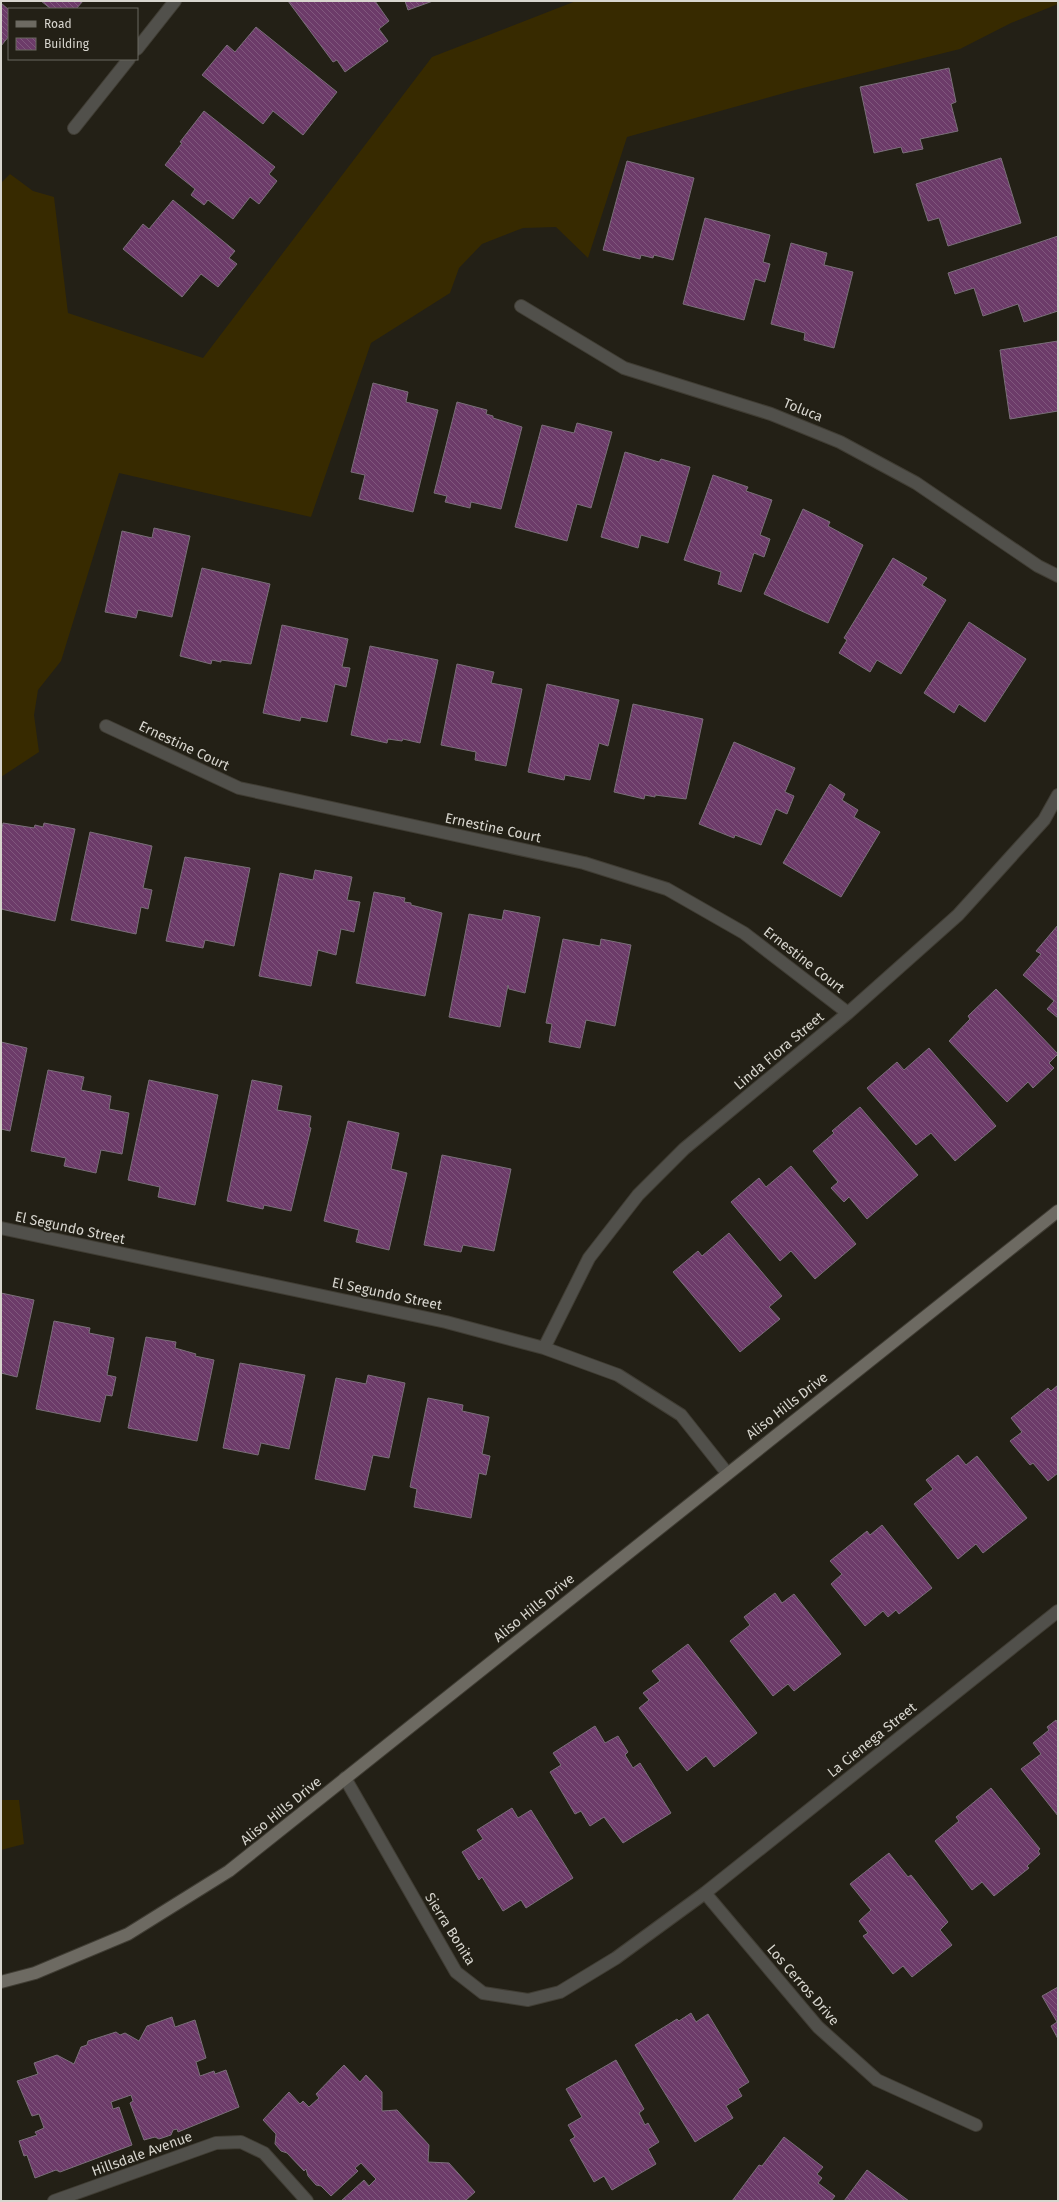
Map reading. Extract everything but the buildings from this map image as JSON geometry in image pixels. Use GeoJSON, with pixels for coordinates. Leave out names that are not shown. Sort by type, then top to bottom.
{"type":"FeatureCollection","features":[{"type":"Feature","properties":{"kind":"street"},"geometry":{"type":"LineString","coordinates":[[138,48],[175,1]]}},
{"type":"Feature","properties":{"kind":"street"},"geometry":{"type":"LineString","coordinates":[[74,128],[128,60]]}},
{"type":"Feature","properties":{"kind":"street","name":"Toluca"},"geometry":{"type":"LineString","coordinates":[[521,306],[624,368],[771,414],[840,442],[916,483],[1038,566],[1058,576]]}},
{"type":"Feature","properties":{"kind":"street","name":"Ernestine Court"},"geometry":{"type":"LineString","coordinates":[[106,726],[239,788],[584,863],[666,889],[744,933],[848,1013]]}},
{"type":"Feature","properties":{"kind":"street","name":"Linda Flora Street"},"geometry":{"type":"LineString","coordinates":[[544,1348],[589,1258],[638,1195],[684,1149],[848,1013],[958,915],[1044,820],[1058,795]]}},
{"type":"Feature","properties":{"kind":"street","name":"Aliso Hills Drive"},"geometry":{"type":"LineString","coordinates":[[1,1982],[35,1973],[128,1934],[229,1871],[1058,1211]]}},
{"type":"Feature","properties":{"kind":"street","name":"El Segundo Street"},"geometry":{"type":"LineString","coordinates":[[1,1228],[446,1322],[544,1348],[618,1375],[682,1415],[727,1473]]}},
{"type":"Feature","properties":{"kind":"street","name":"La Cienega Street"},"geometry":{"type":"LineString","coordinates":[[705,1893],[1058,1611]]}},
{"type":"Feature","properties":{"kind":"street","name":"Sierra Bonita"},"geometry":{"type":"LineString","coordinates":[[345,1778],[456,1972],[483,1993],[528,2000],[560,1992],[616,1958],[705,1893]]}},
{"type":"Feature","properties":{"kind":"street","name":"Los Cerros Drive"},"geometry":{"type":"LineString","coordinates":[[705,1893],[818,2027],[877,2080],[976,2125]]}},
{"type":"Feature","properties":{"kind":"street","name":"Hillsdale Avenue"},"geometry":{"type":"LineString","coordinates":[[54,2201],[216,2143],[241,2142],[264,2153],[307,2201]]}},
{"type":"Feature","properties":{"kind":"shaded area"},"geometry":{"type":"Polygon","coordinates":[[[576,1],[1058,1],[1058,4],[1011,23],[960,49],[795,90],[627,137],[588,258],[556,227],[523,228],[482,244],[459,268],[450,293],[371,343],[311,517],[119,473],[61,661],[38,690],[34,715],[39,752],[1,777],[1,183],[10,174],[33,191],[54,197],[68,313],[203,358],[432,57],[576,1]]]}},
{"type":"Feature","properties":{"kind":"shaded area"},"geometry":{"type":"Polygon","coordinates":[[[1,1800],[19,1800],[24,1844],[1,1850],[1,1800]]]}}]}
